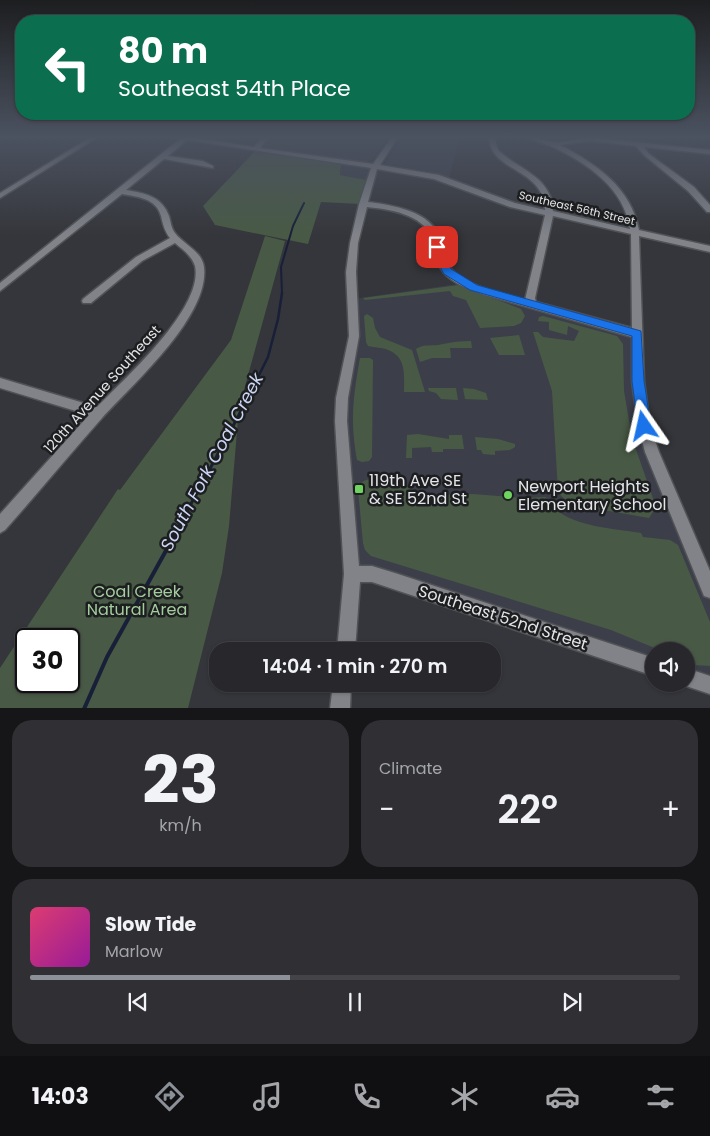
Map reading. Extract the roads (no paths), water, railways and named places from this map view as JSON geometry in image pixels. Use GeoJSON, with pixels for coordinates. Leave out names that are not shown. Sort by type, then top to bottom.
{"type":"FeatureCollection","features":[{"type":"Feature","properties":{"kind":"street"},"geometry":{"type":"LineString","coordinates":[[0,195],[41,170]]}},
{"type":"Feature","properties":{"kind":"street"},"geometry":{"type":"LineString","coordinates":[[0,288],[146,170]]}},
{"type":"Feature","properties":{"kind":"street"},"geometry":{"type":"LineString","coordinates":[[347,642],[352,574],[341,421],[342,398],[354,336],[352,256],[363,204],[373,170]]}},
{"type":"Feature","properties":{"kind":"street","name":"Southeast 56th Street"},"geometry":{"type":"LineString","coordinates":[[395,170],[436,178],[500,201],[549,214],[710,249]]}},
{"type":"Feature","properties":{"kind":"street"},"geometry":{"type":"LineString","coordinates":[[523,170],[541,184],[548,196],[549,214],[530,298],[531,304]]}},
{"type":"Feature","properties":{"kind":"street"},"geometry":{"type":"LineString","coordinates":[[596,170],[617,189],[631,212],[635,233],[638,381],[644,426],[659,469],[710,590]]}},
{"type":"Feature","properties":{"kind":"street"},"geometry":{"type":"LineString","coordinates":[[666,170],[691,189],[710,210]]}},
{"type":"Feature","properties":{"kind":"street"},"geometry":{"type":"LineString","coordinates":[[87,301],[140,259],[176,239],[166,226],[163,210],[155,201],[150,198],[120,191]]}},
{"type":"Feature","properties":{"kind":"street"},"geometry":{"type":"LineString","coordinates":[[363,204],[404,212],[428,226],[436,237],[439,258],[443,266],[460,281],[485,292],[638,334]]}},
{"type":"Feature","properties":{"kind":"street","name":"120th Avenue Southeast"},"geometry":{"type":"LineString","coordinates":[[0,525],[99,413],[165,344],[194,296],[200,268],[194,255],[176,239]]}},
{"type":"Feature","properties":{"kind":"street"},"geometry":{"type":"LineString","coordinates":[[0,383],[99,413]]}},
{"type":"Feature","properties":{"kind":"street","name":"Southeast 52nd Street"},"geometry":{"type":"LineString","coordinates":[[352,574],[372,574],[395,581],[645,664]]}},
{"type":"Feature","properties":{"kind":"street"},"geometry":{"type":"LineString","coordinates":[[695,680],[710,685]]}},
{"type":"Feature","properties":{"kind":"street"},"geometry":{"type":"LineString","coordinates":[[340,708],[341,692]]}},
{"type":"Feature","properties":{"kind":"waterway","name":"South Fork Coal Creek"},"geometry":{"type":"LineString","coordinates":[[282,293],[281,267],[293,226],[304,203]]}},
{"type":"Feature","properties":{"kind":"waterway","name":"South Fork Coal Creek"},"geometry":{"type":"LineString","coordinates":[[245,403],[268,357],[278,319],[282,293]]}},
{"type":"Feature","properties":{"kind":"waterway","name":"South Fork Coal Creek"},"geometry":{"type":"LineString","coordinates":[[172,539],[246,402]]}},
{"type":"Feature","properties":{"kind":"waterway","name":"South Fork Coal Creek"},"geometry":{"type":"LineString","coordinates":[[84,708],[107,657],[173,538]]}},
{"type":"Feature","properties":{"kind":"place","name":"119th Ave SE & SE 52nd St"},"geometry":{"type":"Point","coordinates":[359,489]}},
{"type":"Feature","properties":{"kind":"place","name":"Newport Heights Elementary School"},"geometry":{"type":"Point","coordinates":[508,495]}},
{"type":"Feature","properties":{"kind":"park label","name":"Coal Creek Natural Area"},"geometry":{"type":"Point","coordinates":[137,600]}}]}
